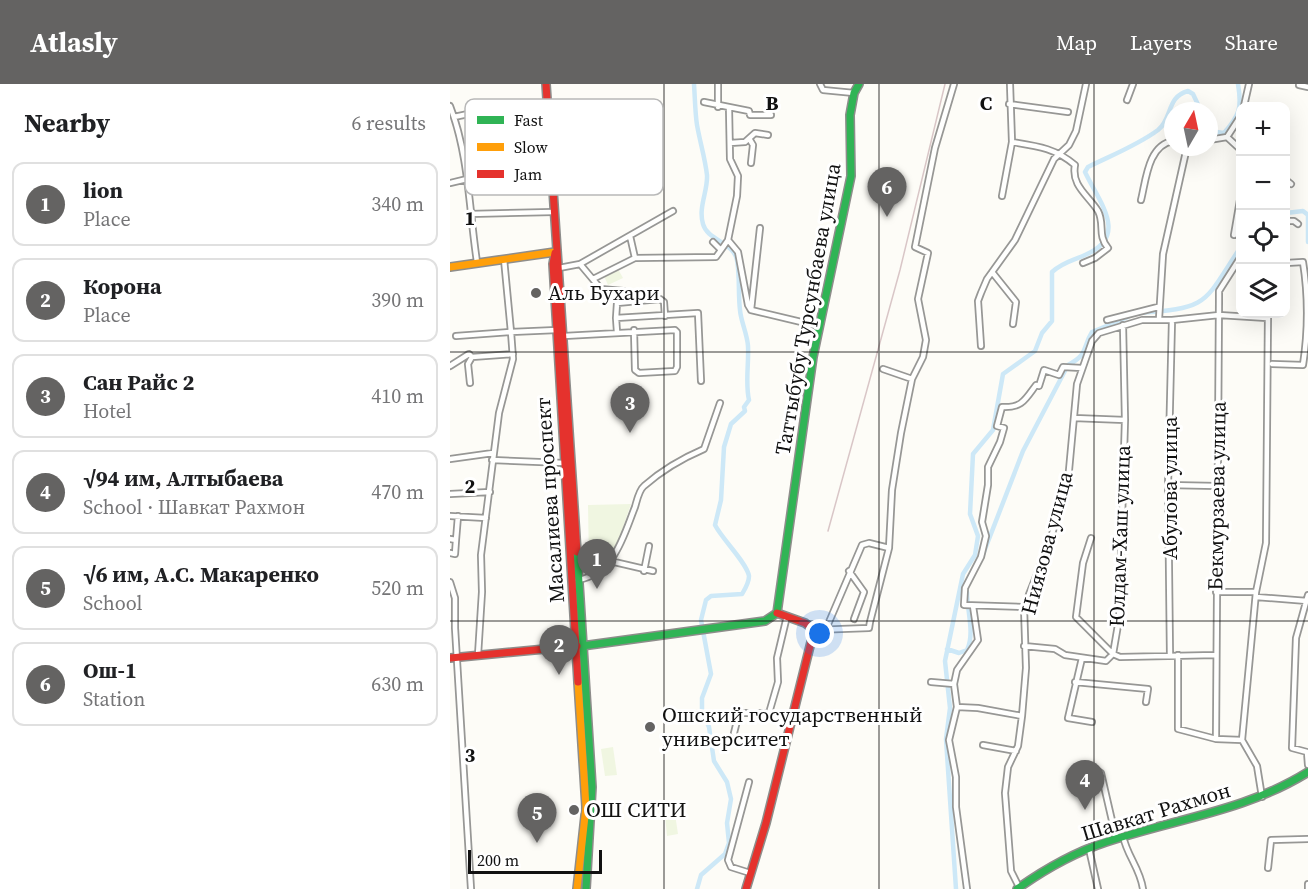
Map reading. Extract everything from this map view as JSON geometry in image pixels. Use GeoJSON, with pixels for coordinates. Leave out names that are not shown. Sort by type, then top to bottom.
{"type":"FeatureCollection","features":[{"type":"Feature","properties":{"kind":"main road"},"geometry":{"type":"LineString","coordinates":[[546,84],[547,99]]}},
{"type":"Feature","properties":{"kind":"main road","name":"Таттыбубу Турсунбаева улица"},"geometry":{"type":"LineString","coordinates":[[777,613],[818,327],[840,233],[850,176],[850,115],[854,93],[860,84]]}},
{"type":"Feature","properties":{"kind":"main road"},"geometry":{"type":"LineString","coordinates":[[553,195],[555,252],[559,268],[564,336],[578,580],[578,646]]}},
{"type":"Feature","properties":{"kind":"main road"},"geometry":{"type":"LineString","coordinates":[[450,267],[555,252]]}},
{"type":"Feature","properties":{"kind":"main road","name":"Масалиева проспект"},"geometry":{"type":"LineString","coordinates":[[555,252],[553,264],[564,463],[592,792],[585,889]]}},
{"type":"Feature","properties":{"kind":"main road"},"geometry":{"type":"LineString","coordinates":[[453,658],[578,646],[703,630],[765,621],[777,613],[814,630],[766,823],[746,889]]}},
{"type":"Feature","properties":{"kind":"main road","name":"Масалиева проспект"},"geometry":{"type":"LineString","coordinates":[[577,889],[586,807],[578,646]]}},
{"type":"Feature","properties":{"kind":"main road","name":"Шавкат Рахмон"},"geometry":{"type":"LineString","coordinates":[[1018,888],[1049,867],[1119,837],[1262,797],[1308,772]]}},
{"type":"Feature","properties":{"kind":"street"},"geometry":{"type":"LineString","coordinates":[[718,84],[718,107]]}},
{"type":"Feature","properties":{"kind":"street"},"geometry":{"type":"LineString","coordinates":[[820,84],[823,90],[854,93]]}},
{"type":"Feature","properties":{"kind":"street"},"geometry":{"type":"LineString","coordinates":[[814,630],[869,628],[889,548],[892,490],[912,380],[923,357],[926,340],[918,299],[928,253],[915,247],[935,148],[954,84]]}},
{"type":"Feature","properties":{"kind":"street"},"geometry":{"type":"LineString","coordinates":[[1002,196],[1012,142],[1010,84]]}},
{"type":"Feature","properties":{"kind":"street"},"geometry":{"type":"LineString","coordinates":[[981,346],[978,301],[992,272],[1015,240],[1054,159],[1069,145],[1076,131],[1086,84]]}},
{"type":"Feature","properties":{"kind":"street"},"geometry":{"type":"LineString","coordinates":[[1127,100],[1133,84]]}},
{"type":"Feature","properties":{"kind":"street"},"geometry":{"type":"LineString","coordinates":[[1245,102],[1249,84]]}},
{"type":"Feature","properties":{"kind":"street"},"geometry":{"type":"LineString","coordinates":[[1299,86],[1308,87]]}},
{"type":"Feature","properties":{"kind":"street"},"geometry":{"type":"LineString","coordinates":[[704,102],[718,107],[749,111],[750,115],[771,115]]}},
{"type":"Feature","properties":{"kind":"street"},"geometry":{"type":"LineString","coordinates":[[1009,104],[1068,112]]}},
{"type":"Feature","properties":{"kind":"street"},"geometry":{"type":"LineString","coordinates":[[450,106],[465,169]]}},
{"type":"Feature","properties":{"kind":"street"},"geometry":{"type":"LineString","coordinates":[[593,279],[635,258],[716,257],[724,245],[738,196],[738,176],[730,159],[729,108]]}},
{"type":"Feature","properties":{"kind":"street"},"geometry":{"type":"LineString","coordinates":[[454,117],[465,115]]}},
{"type":"Feature","properties":{"kind":"street"},"geometry":{"type":"LineString","coordinates":[[1218,138],[1227,137],[1236,123]]}},
{"type":"Feature","properties":{"kind":"street"},"geometry":{"type":"LineString","coordinates":[[751,163],[753,145],[750,140],[751,135],[768,135]]}},
{"type":"Feature","properties":{"kind":"street"},"geometry":{"type":"LineString","coordinates":[[1227,137],[1236,145]]}},
{"type":"Feature","properties":{"kind":"street"},"geometry":{"type":"LineString","coordinates":[[730,143],[750,140]]}},
{"type":"Feature","properties":{"kind":"street"},"geometry":{"type":"LineString","coordinates":[[1012,142],[1050,148],[1062,153],[1075,165],[1073,173],[1079,189],[1097,210],[1101,241],[1108,248],[1095,258],[1083,263]]}},
{"type":"Feature","properties":{"kind":"street"},"geometry":{"type":"LineString","coordinates":[[1141,200],[1153,155],[1158,148],[1164,145]]}},
{"type":"Feature","properties":{"kind":"street"},"geometry":{"type":"LineString","coordinates":[[1107,320],[1159,313],[1163,254],[1185,156]]}},
{"type":"Feature","properties":{"kind":"street"},"geometry":{"type":"LineString","coordinates":[[450,183],[465,179]]}},
{"type":"Feature","properties":{"kind":"street"},"geometry":{"type":"LineString","coordinates":[[468,195],[477,262]]}},
{"type":"Feature","properties":{"kind":"street"},"geometry":{"type":"LineString","coordinates":[[1234,235],[1238,210]]}},
{"type":"Feature","properties":{"kind":"street"},"geometry":{"type":"LineString","coordinates":[[559,268],[580,264],[630,236],[661,215],[673,211]]}},
{"type":"Feature","properties":{"kind":"street"},"geometry":{"type":"LineString","coordinates":[[469,214],[554,212]]}},
{"type":"Feature","properties":{"kind":"street"},"geometry":{"type":"LineString","coordinates":[[1290,221],[1298,224]]}},
{"type":"Feature","properties":{"kind":"street"},"geometry":{"type":"LineString","coordinates":[[751,310],[760,228]]}},
{"type":"Feature","properties":{"kind":"street"},"geometry":{"type":"LineString","coordinates":[[630,236],[635,258]]}},
{"type":"Feature","properties":{"kind":"street"},"geometry":{"type":"LineString","coordinates":[[713,242],[738,252],[748,305],[751,310],[818,327]]}},
{"type":"Feature","properties":{"kind":"street"},"geometry":{"type":"LineString","coordinates":[[478,655],[482,592],[481,555],[492,460],[499,413],[513,354],[504,259]]}},
{"type":"Feature","properties":{"kind":"street"},"geometry":{"type":"LineString","coordinates":[[1272,364],[1303,364],[1307,339],[1308,279],[1303,262],[1290,263]]}},
{"type":"Feature","properties":{"kind":"street"},"geometry":{"type":"LineString","coordinates":[[580,264],[601,289],[623,291]]}},
{"type":"Feature","properties":{"kind":"street","name":"Бекмурзаева улица"},"geometry":{"type":"LineString","coordinates":[[1216,740],[1219,291],[1236,264]]}},
{"type":"Feature","properties":{"kind":"street"},"geometry":{"type":"LineString","coordinates":[[992,272],[1016,302],[1013,324]]}},
{"type":"Feature","properties":{"kind":"street"},"geometry":{"type":"LineString","coordinates":[[617,332],[617,303],[660,299],[664,302],[665,316]]}},
{"type":"Feature","properties":{"kind":"street"},"geometry":{"type":"LineString","coordinates":[[616,318],[698,313],[701,381]]}},
{"type":"Feature","properties":{"kind":"street","name":"Ниязова улица"},"geometry":{"type":"LineString","coordinates":[[1018,888],[1011,871],[1005,800],[1008,767],[1016,751],[1022,716],[1024,607],[1049,544],[1068,481],[1082,368],[1092,341],[1099,333],[1159,313],[1172,320],[1236,315]]}},
{"type":"Feature","properties":{"kind":"street"},"geometry":{"type":"LineString","coordinates":[[1262,797],[1257,766],[1242,740],[1256,595],[1266,543],[1268,513],[1267,318]]}},
{"type":"Feature","properties":{"kind":"street","name":"Абулова улица"},"geometry":{"type":"LineString","coordinates":[[1170,655],[1168,485],[1172,320]]}},
{"type":"Feature","properties":{"kind":"street","name":"Юлдам-Хаш улица"},"geometry":{"type":"LineString","coordinates":[[1024,646],[1055,649],[1065,655],[1106,661],[1113,654],[1119,619],[1125,420],[1123,325]]}},
{"type":"Feature","properties":{"kind":"street"},"geometry":{"type":"LineString","coordinates":[[456,336],[556,330]]}},
{"type":"Feature","properties":{"kind":"street"},"geometry":{"type":"LineString","coordinates":[[564,336],[634,330],[675,330],[677,332],[678,367],[675,371],[639,373],[635,370],[634,330]]}},
{"type":"Feature","properties":{"kind":"street"},"geometry":{"type":"LineString","coordinates":[[450,366],[469,354],[472,357],[513,354]]}},
{"type":"Feature","properties":{"kind":"street"},"geometry":{"type":"LineString","coordinates":[[470,383],[468,364],[472,357]]}},
{"type":"Feature","properties":{"kind":"street"},"geometry":{"type":"LineString","coordinates":[[967,889],[956,807],[956,777],[949,740],[957,707],[953,684],[960,665],[978,644],[965,588],[981,557],[986,536],[982,522],[988,485],[988,466],[1004,428],[997,426],[1002,407],[1016,408],[1022,405],[1036,385],[1039,386],[1044,370],[1059,375],[1062,367],[1082,368]]}},
{"type":"Feature","properties":{"kind":"street"},"geometry":{"type":"LineString","coordinates":[[883,369],[912,380]]}},
{"type":"Feature","properties":{"kind":"street"},"geometry":{"type":"LineString","coordinates":[[578,580],[604,569],[610,561],[619,547],[642,486],[686,457],[704,449],[720,403]]}},
{"type":"Feature","properties":{"kind":"street"},"geometry":{"type":"LineString","coordinates":[[1074,418],[1125,420]]}},
{"type":"Feature","properties":{"kind":"street"},"geometry":{"type":"LineString","coordinates":[[450,459],[493,453]]}},
{"type":"Feature","properties":{"kind":"street"},"geometry":{"type":"LineString","coordinates":[[492,460],[564,463]]}},
{"type":"Feature","properties":{"kind":"street"},"geometry":{"type":"LineString","coordinates":[[1168,485],[1217,486]]}},
{"type":"Feature","properties":{"kind":"street"},"geometry":{"type":"LineString","coordinates":[[450,494],[490,492]]}},
{"type":"Feature","properties":{"kind":"street"},"geometry":{"type":"LineString","coordinates":[[450,516],[486,518]]}},
{"type":"Feature","properties":{"kind":"street"},"geometry":{"type":"LineString","coordinates":[[450,554],[455,554],[453,539],[458,516]]}},
{"type":"Feature","properties":{"kind":"street"},"geometry":{"type":"LineString","coordinates":[[1090,538],[1083,563],[1076,617],[1113,654],[1131,658],[1216,655]]}},
{"type":"Feature","properties":{"kind":"street"},"geometry":{"type":"LineString","coordinates":[[826,629],[849,571],[865,543],[889,548]]}},
{"type":"Feature","properties":{"kind":"street"},"geometry":{"type":"LineString","coordinates":[[644,571],[649,546]]}},
{"type":"Feature","properties":{"kind":"street"},"geometry":{"type":"LineString","coordinates":[[610,561],[644,571],[653,571]]}},
{"type":"Feature","properties":{"kind":"street"},"geometry":{"type":"LineString","coordinates":[[849,571],[864,592],[854,619]]}},
{"type":"Feature","properties":{"kind":"street"},"geometry":{"type":"LineString","coordinates":[[450,582],[455,598],[453,658],[471,889]]}},
{"type":"Feature","properties":{"kind":"street"},"geometry":{"type":"LineString","coordinates":[[1216,592],[1307,601]]}},
{"type":"Feature","properties":{"kind":"street"},"geometry":{"type":"LineString","coordinates":[[1308,595],[1296,638],[1292,748],[1307,752],[1308,765]]}},
{"type":"Feature","properties":{"kind":"street"},"geometry":{"type":"LineString","coordinates":[[969,606],[976,603],[1024,607]]}},
{"type":"Feature","properties":{"kind":"street"},"geometry":{"type":"LineString","coordinates":[[734,733],[739,713],[769,713],[778,682],[777,658],[787,616]]}},
{"type":"Feature","properties":{"kind":"street"},"geometry":{"type":"LineString","coordinates":[[1178,655],[1178,729],[1216,740],[1242,740]]}},
{"type":"Feature","properties":{"kind":"street"},"geometry":{"type":"LineString","coordinates":[[1082,658],[1068,718],[1092,722]]}},
{"type":"Feature","properties":{"kind":"street"},"geometry":{"type":"LineString","coordinates":[[931,682],[953,684]]}},
{"type":"Feature","properties":{"kind":"street"},"geometry":{"type":"LineString","coordinates":[[1075,682],[1148,689],[1146,702]]}},
{"type":"Feature","properties":{"kind":"street"},"geometry":{"type":"LineString","coordinates":[[957,707],[978,708],[1022,716]]}},
{"type":"Feature","properties":{"kind":"street"},"geometry":{"type":"LineString","coordinates":[[983,745],[1016,751]]}},
{"type":"Feature","properties":{"kind":"street"},"geometry":{"type":"LineString","coordinates":[[1075,768],[1095,769],[1101,773],[1119,837],[1126,853],[1137,866],[1143,889]]}},
{"type":"Feature","properties":{"kind":"street"},"geometry":{"type":"LineString","coordinates":[[749,782],[728,860],[731,867],[750,873]]}},
{"type":"Feature","properties":{"kind":"street"},"geometry":{"type":"LineString","coordinates":[[1268,868],[1271,840],[1308,839]]}},
{"type":"Feature","properties":{"kind":"street"},"geometry":{"type":"LineString","coordinates":[[1089,849],[1098,889]]}},
{"type":"Feature","properties":{"kind":"street"},"geometry":{"type":"LineString","coordinates":[[1308,884],[1308,889]]}},
{"type":"Feature","properties":{"kind":"green space"},"geometry":{"type":"Polygon","coordinates":[[[618,269],[623,278],[608,285],[604,276],[618,269]]]}},
{"type":"Feature","properties":{"kind":"green space"},"geometry":{"type":"Polygon","coordinates":[[[631,504],[616,548],[607,561],[589,565],[588,505],[631,504]]]}},
{"type":"Feature","properties":{"kind":"green space"},"geometry":{"type":"Polygon","coordinates":[[[613,747],[617,775],[605,776],[601,749],[613,747]]]}},
{"type":"Feature","properties":{"kind":"green space"},"geometry":{"type":"Polygon","coordinates":[[[675,814],[678,834],[667,836],[665,815],[675,814]]]}},
{"type":"Feature","properties":{"kind":"waterway"},"geometry":{"type":"LineString","coordinates":[[694,84],[697,125],[707,175],[702,205],[703,224],[710,234],[731,249],[737,260],[740,310],[748,346],[749,400],[744,407],[745,411],[731,424],[724,447],[721,500],[715,525],[744,565],[749,576],[747,586],[742,594],[711,596],[706,600],[701,620],[711,674],[702,698],[702,711],[709,727],[714,761],[727,782],[731,799],[727,823],[729,843],[725,854],[701,875],[697,889]]}},
{"type":"Feature","properties":{"kind":"waterway"},"geometry":{"type":"LineString","coordinates":[[1218,132],[1224,133],[1237,116],[1240,99],[1238,84]]}},
{"type":"Feature","properties":{"kind":"waterway"},"geometry":{"type":"LineString","coordinates":[[1174,102],[1181,94],[1188,91],[1193,94],[1197,102]]}},
{"type":"Feature","properties":{"kind":"waterway"},"geometry":{"type":"LineString","coordinates":[[956,889],[946,739],[950,708],[945,661],[963,574],[975,555],[978,536],[970,514],[973,454],[993,430],[1003,374],[1035,351],[1042,333],[1052,321],[1052,272],[1098,247],[1106,238],[1107,218],[1085,172],[1088,167],[1133,145],[1158,130],[1164,123]]}},
{"type":"Feature","properties":{"kind":"waterway"},"geometry":{"type":"LineString","coordinates":[[1290,213],[1303,211],[1308,215],[1308,242]]}},
{"type":"Feature","properties":{"kind":"waterway"},"geometry":{"type":"LineString","coordinates":[[1139,313],[1180,309],[1202,300],[1211,292],[1236,254]]}},
{"type":"Feature","properties":{"kind":"waterway"},"geometry":{"type":"LineString","coordinates":[[982,557],[1023,451],[1068,365],[1082,354],[1092,332],[1128,317]]}},
{"type":"Feature","properties":{"kind":"waterway"},"geometry":{"type":"LineString","coordinates":[[947,649],[959,653],[967,650],[971,629],[967,592]]}},
{"type":"Feature","properties":{"kind":"railway"},"geometry":{"type":"LineString","coordinates":[[828,531],[900,270],[945,84]]}},
{"type":"Feature","properties":{"kind":"traffic: fast"},"geometry":{"type":"LineString","coordinates":[[777,613],[813,357],[851,176],[850,115],[854,93],[859,84]]}},
{"type":"Feature","properties":{"kind":"traffic: fast"},"geometry":{"type":"LineString","coordinates":[[577,552],[592,787],[586,889]]}},
{"type":"Feature","properties":{"kind":"traffic: fast"},"geometry":{"type":"LineString","coordinates":[[582,646],[765,621],[777,613]]}},
{"type":"Feature","properties":{"kind":"traffic: fast"},"geometry":{"type":"LineString","coordinates":[[1017,889],[1060,862],[1094,846],[1235,805],[1260,796],[1308,772]]}},
{"type":"Feature","properties":{"kind":"traffic: slow"},"geometry":{"type":"LineString","coordinates":[[450,267],[555,252]]}},
{"type":"Feature","properties":{"kind":"traffic: slow"},"geometry":{"type":"LineString","coordinates":[[577,889],[586,807],[578,682]]}},
{"type":"Feature","properties":{"kind":"traffic: jam"},"geometry":{"type":"LineString","coordinates":[[546,84],[547,99]]}},
{"type":"Feature","properties":{"kind":"traffic: jam"},"geometry":{"type":"LineString","coordinates":[[553,195],[577,552]]}},
{"type":"Feature","properties":{"kind":"traffic: jam"},"geometry":{"type":"LineString","coordinates":[[555,253],[553,264],[578,682]]}},
{"type":"Feature","properties":{"kind":"traffic: jam"},"geometry":{"type":"LineString","coordinates":[[746,889],[766,823],[814,630],[805,623],[777,613]]}},
{"type":"Feature","properties":{"kind":"traffic: jam"},"geometry":{"type":"LineString","coordinates":[[450,658],[577,646]]}},
{"type":"Feature","properties":{"kind":"place","name":"Ош-1"},"geometry":{"type":"Point","coordinates":[887,217]}},
{"type":"Feature","properties":{"kind":"place","name":"Аль Бухари"},"geometry":{"type":"Point","coordinates":[536,293]}},
{"type":"Feature","properties":{"kind":"place","name":"Сан Райс 2"},"geometry":{"type":"Point","coordinates":[630,433]}},
{"type":"Feature","properties":{"kind":"place","name":"lion"},"geometry":{"type":"Point","coordinates":[597,589]}},
{"type":"Feature","properties":{"kind":"place","name":"Корона"},"geometry":{"type":"Point","coordinates":[559,675]}},
{"type":"Feature","properties":{"kind":"place","name":"Ошский государственный университет"},"geometry":{"type":"Point","coordinates":[650,727]}},
{"type":"Feature","properties":{"kind":"place","name":"ОШ СИТИ"},"geometry":{"type":"Point","coordinates":[574,810]}},
{"type":"Feature","properties":{"kind":"place","name":"√94 им, Алтыбаева"},"geometry":{"type":"Point","coordinates":[1085,810]}},
{"type":"Feature","properties":{"kind":"place","name":"√6 им, А.С. Макаренко"},"geometry":{"type":"Point","coordinates":[537,843]}}]}
